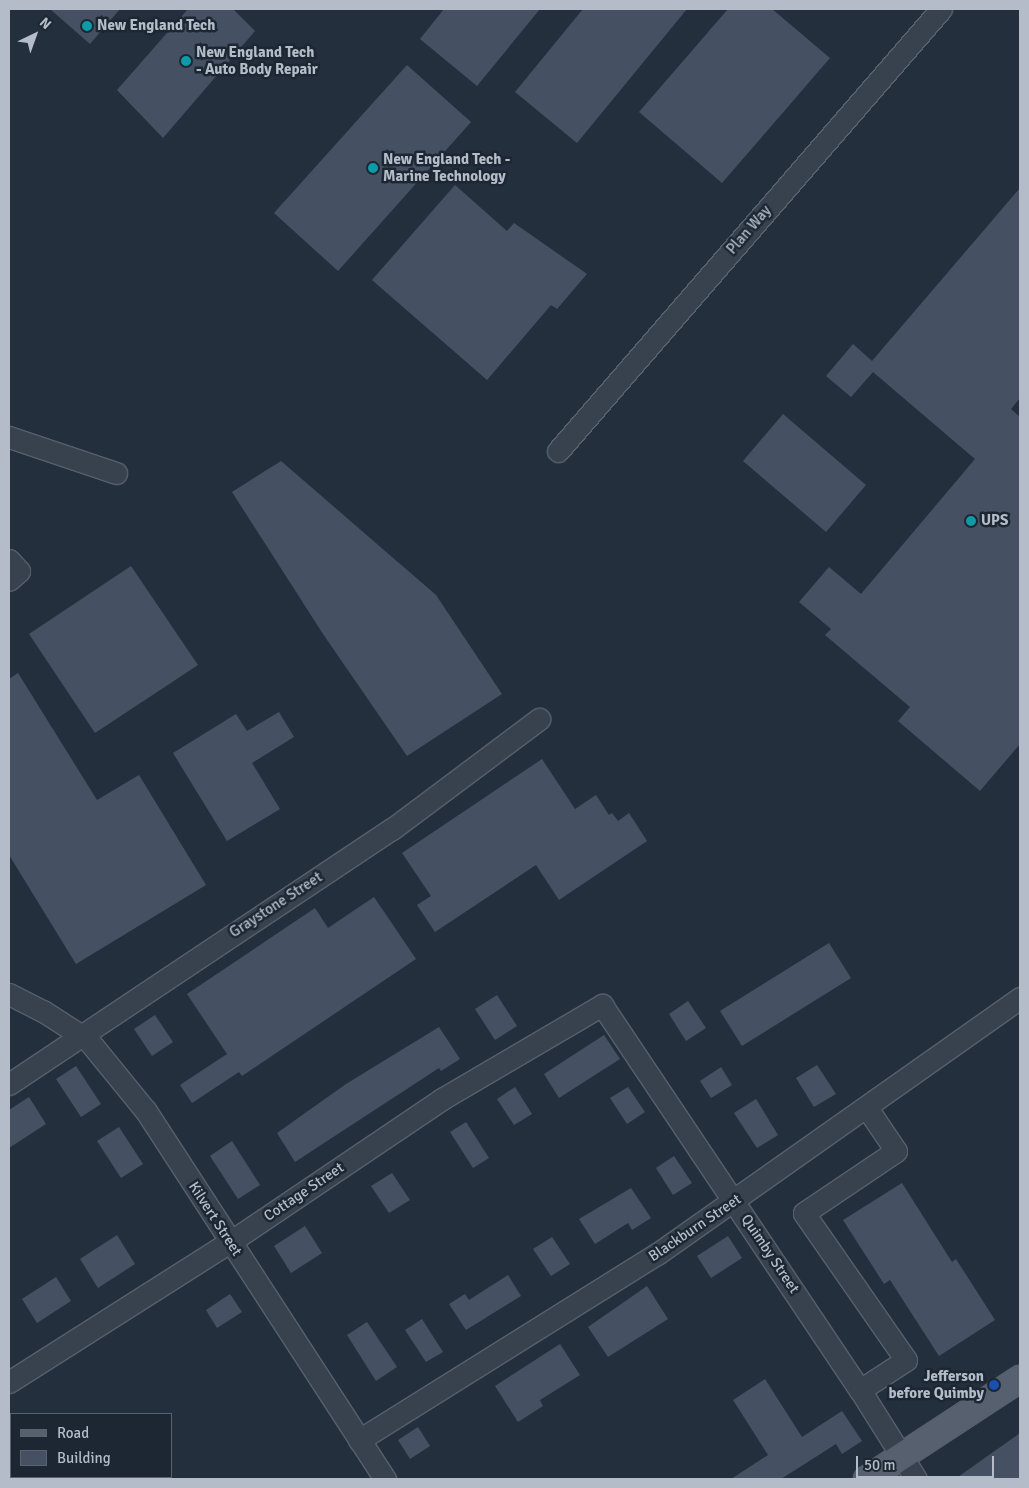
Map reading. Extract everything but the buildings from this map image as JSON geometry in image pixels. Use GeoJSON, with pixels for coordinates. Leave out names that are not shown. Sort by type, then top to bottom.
{"type":"FeatureCollection","features":[{"type":"Feature","properties":{"kind":"main road"},"geometry":{"type":"LineString","coordinates":[[867,1479],[1020,1379]]}},
{"type":"Feature","properties":{"kind":"street","name":"Plan Way"},"geometry":{"type":"LineString","coordinates":[[558,451],[941,9]]}},
{"type":"Feature","properties":{"kind":"street"},"geometry":{"type":"LineString","coordinates":[[9,437],[116,473]]}},
{"type":"Feature","properties":{"kind":"street"},"geometry":{"type":"LineString","coordinates":[[9,560],[19,571],[9,580]]}},
{"type":"Feature","properties":{"kind":"street","name":"Graystone Street"},"geometry":{"type":"LineString","coordinates":[[9,1084],[392,829],[539,719]]}},
{"type":"Feature","properties":{"kind":"street","name":"Kilvert Street"},"geometry":{"type":"LineString","coordinates":[[9,994],[80,1035],[101,1054],[146,1111],[385,1479]]}},
{"type":"Feature","properties":{"kind":"street","name":"Blackburn Street"},"geometry":{"type":"LineString","coordinates":[[359,1440],[657,1254],[735,1202],[1020,998]]}},
{"type":"Feature","properties":{"kind":"street","name":"Quimby Street"},"geometry":{"type":"LineString","coordinates":[[602,1005],[860,1390],[916,1479]]}},
{"type":"Feature","properties":{"kind":"street","name":"Cottage Street"},"geometry":{"type":"LineString","coordinates":[[9,1382],[230,1242],[442,1099],[602,1005]]}},
{"type":"Feature","properties":{"kind":"street"},"geometry":{"type":"LineString","coordinates":[[860,1390],[906,1360],[804,1213],[896,1151],[867,1108]]}},
{"type":"Feature","properties":{"kind":"place","name":"New England Tech"},"geometry":{"type":"Point","coordinates":[87,26]}},
{"type":"Feature","properties":{"kind":"place","name":"New England Tech - Auto Body Repair"},"geometry":{"type":"Point","coordinates":[186,61]}},
{"type":"Feature","properties":{"kind":"place","name":"New England Tech - Marine Technology"},"geometry":{"type":"Point","coordinates":[373,168]}},
{"type":"Feature","properties":{"kind":"place","name":"UPS"},"geometry":{"type":"Point","coordinates":[971,521]}},
{"type":"Feature","properties":{"kind":"place","name":"Jefferson before Quimby"},"geometry":{"type":"Point","coordinates":[994,1385]}}]}
